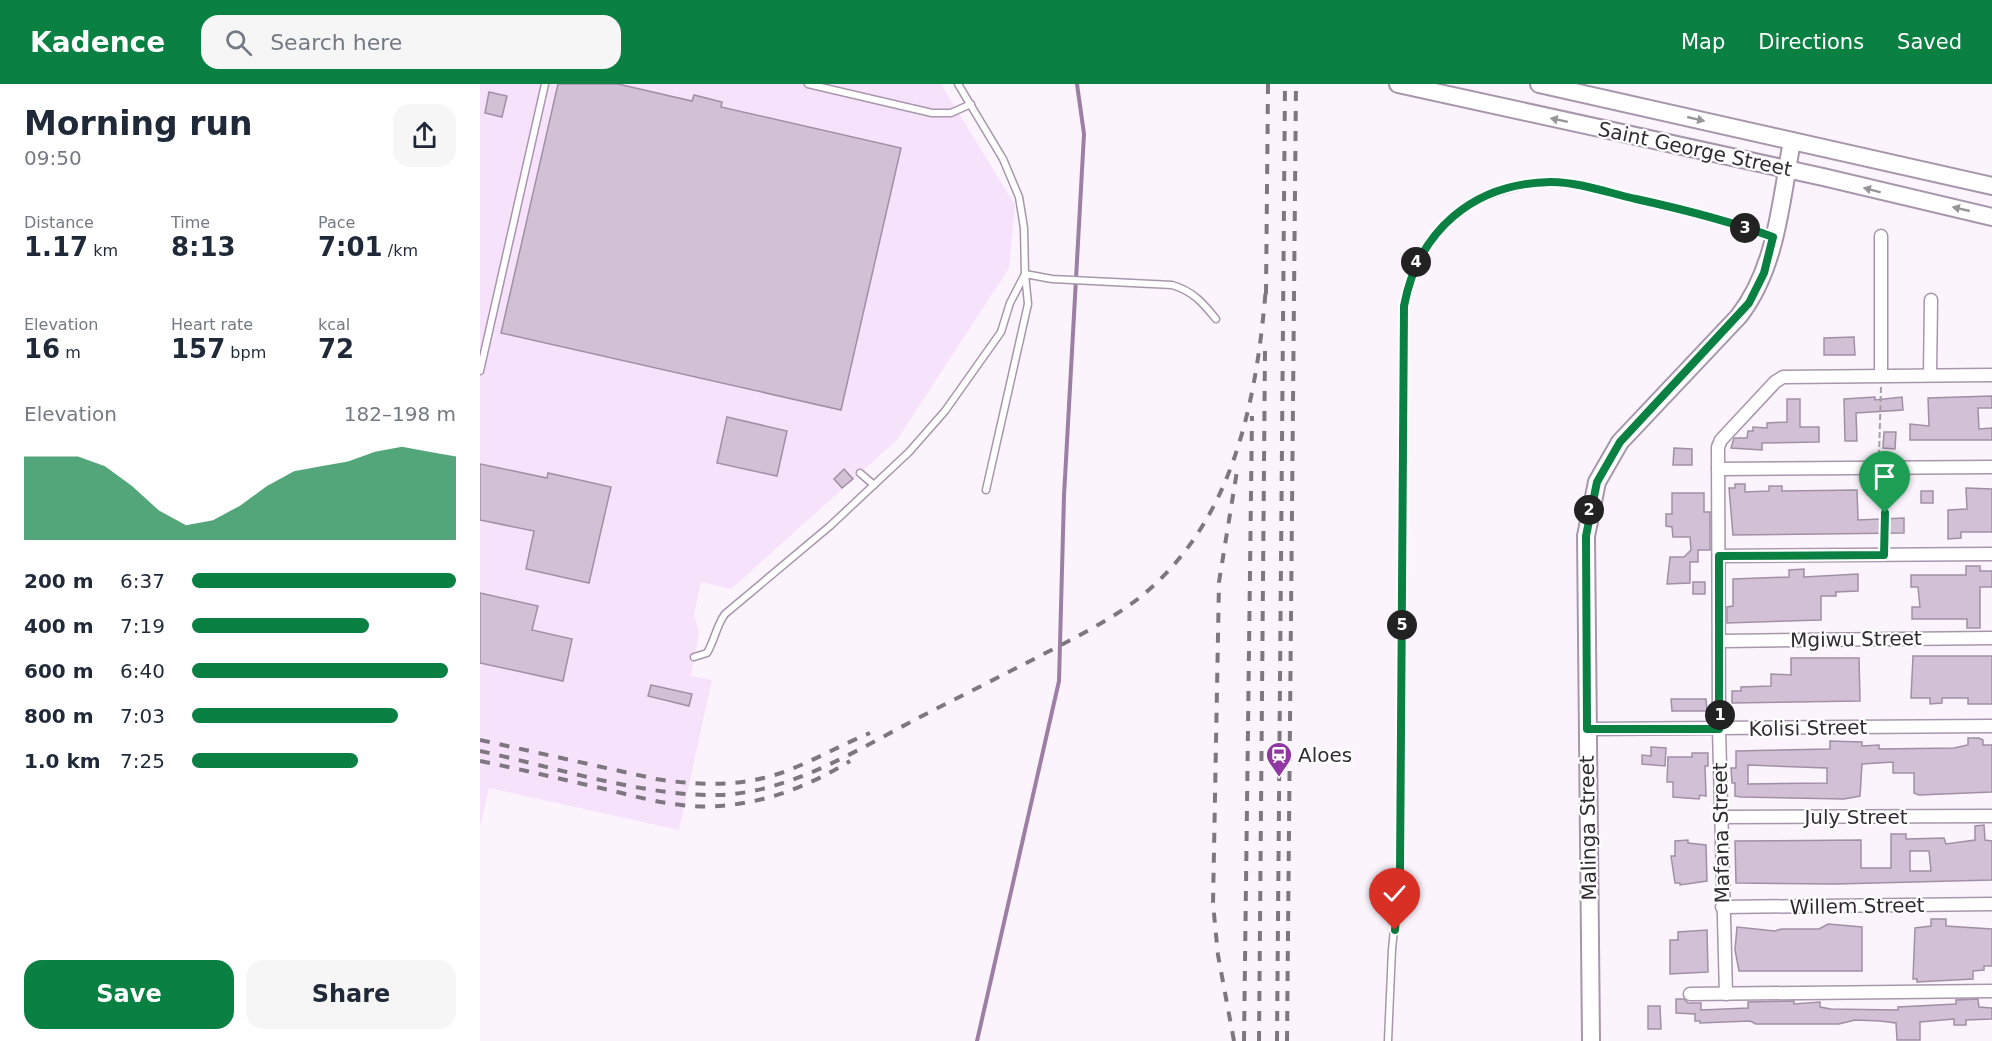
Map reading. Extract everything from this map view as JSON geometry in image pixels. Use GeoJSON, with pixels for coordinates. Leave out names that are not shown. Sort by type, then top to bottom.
{"type":"FeatureCollection","features":[{"type":"Feature","properties":{"kind":"main road","name":"Saint George Street"},"geometry":{"type":"LineString","coordinates":[[1398,84],[1992,217]]}},
{"type":"Feature","properties":{"kind":"main road","name":"Saint George Street"},"geometry":{"type":"LineString","coordinates":[[1539,84],[1992,186]]}},
{"type":"Feature","properties":{"kind":"main road","name":"Malinga Street"},"geometry":{"type":"LineString","coordinates":[[1591,1041],[1586,536],[1597,482],[1624,437],[1749,303],[1764,273],[1792,141]]}},
{"type":"Feature","properties":{"kind":"street"},"geometry":{"type":"LineString","coordinates":[[1881,236],[1881,375]]}},
{"type":"Feature","properties":{"kind":"street"},"geometry":{"type":"LineString","coordinates":[[1930,375],[1931,300]]}},
{"type":"Feature","properties":{"kind":"street","name":"Mafana Street"},"geometry":{"type":"LineString","coordinates":[[1726,994],[1719,729],[1718,469],[1721,440],[1775,382],[1790,377],[1992,375]]}},
{"type":"Feature","properties":{"kind":"street"},"geometry":{"type":"LineString","coordinates":[[1718,469],[1992,467]]}},
{"type":"Feature","properties":{"kind":"street"},"geometry":{"type":"LineString","coordinates":[[1719,556],[1992,554]]}},
{"type":"Feature","properties":{"kind":"street","name":"Mgiwu Street"},"geometry":{"type":"LineString","coordinates":[[1720,641],[1992,638]]}},
{"type":"Feature","properties":{"kind":"street","name":"Kolisi Street"},"geometry":{"type":"LineString","coordinates":[[1587,729],[1992,726]]}},
{"type":"Feature","properties":{"kind":"street","name":"July Street"},"geometry":{"type":"LineString","coordinates":[[1721,818],[1992,816]]}},
{"type":"Feature","properties":{"kind":"street","name":"Willem Street"},"geometry":{"type":"LineString","coordinates":[[1722,907],[1992,904]]}},
{"type":"Feature","properties":{"kind":"street"},"geometry":{"type":"LineString","coordinates":[[1690,994],[1992,992]]}},
{"type":"Feature","properties":{"kind":"lane"},"geometry":{"type":"LineString","coordinates":[[480,370],[545,84]]}},
{"type":"Feature","properties":{"kind":"lane"},"geometry":{"type":"LineString","coordinates":[[808,84],[932,113],[951,113],[971,104]]}},
{"type":"Feature","properties":{"kind":"lane"},"geometry":{"type":"LineString","coordinates":[[958,84],[1008,168],[1019,197],[1024,228],[1024,274],[1028,304],[986,490]]}},
{"type":"Feature","properties":{"kind":"lane"},"geometry":{"type":"LineString","coordinates":[[1388,1041],[1392,949],[1400,872],[1404,306],[1414,266],[1430,240],[1450,218],[1468,204],[1511,188],[1550,182],[1670,207],[1773,237]]}},
{"type":"Feature","properties":{"kind":"lane"},"geometry":{"type":"LineString","coordinates":[[1024,274],[1052,279],[1172,285],[1186,289],[1196,296],[1216,320]]}},
{"type":"Feature","properties":{"kind":"lane"},"geometry":{"type":"LineString","coordinates":[[694,657],[708,653],[718,623],[725,614],[909,452],[951,402],[1001,332],[1010,303],[1024,274]]}},
{"type":"Feature","properties":{"kind":"lane"},"geometry":{"type":"LineString","coordinates":[[860,473],[874,485]]}},
{"type":"Feature","properties":{"kind":"path"},"geometry":{"type":"LineString","coordinates":[[1881,375],[1879,468],[1874,482],[1885,513],[1884,555]]}},
{"type":"Feature","properties":{"kind":"shaded area"},"geometry":{"type":"Polygon","coordinates":[[[480,84],[941,84],[1015,205],[1009,268],[897,440],[731,589],[701,582],[694,615],[699,632],[691,676],[712,680],[679,830],[489,788],[480,827],[480,84]]]}},
{"type":"Feature","properties":{"kind":"building"},"geometry":{"type":"Polygon","coordinates":[[[558,84],[618,84],[692,101],[694,95],[722,102],[721,107],[901,148],[841,410],[501,333],[558,84]]]}},
{"type":"Feature","properties":{"kind":"building"},"geometry":{"type":"Polygon","coordinates":[[[489,92],[507,96],[502,117],[485,113],[489,92]]]}},
{"type":"Feature","properties":{"kind":"building"},"geometry":{"type":"Polygon","coordinates":[[[1854,337],[1855,355],[1824,355],[1824,338],[1854,337]]]}},
{"type":"Feature","properties":{"kind":"building"},"geometry":{"type":"Polygon","coordinates":[[[1992,396],[1992,408],[1978,408],[1979,429],[1992,428],[1992,440],[1910,440],[1910,424],[1929,426],[1928,398],[1992,396]]]}},
{"type":"Feature","properties":{"kind":"building"},"geometry":{"type":"Polygon","coordinates":[[[1875,397],[1875,400],[1902,397],[1903,410],[1856,413],[1857,441],[1845,441],[1844,399],[1875,397]]]}},
{"type":"Feature","properties":{"kind":"building"},"geometry":{"type":"Polygon","coordinates":[[[1787,399],[1800,399],[1800,427],[1819,427],[1819,442],[1762,443],[1762,450],[1731,448],[1734,438],[1747,438],[1748,431],[1753,431],[1753,427],[1767,428],[1767,423],[1787,422],[1787,399]]]}},
{"type":"Feature","properties":{"kind":"building"},"geometry":{"type":"Polygon","coordinates":[[[727,417],[787,431],[777,476],[717,463],[727,417]]]}},
{"type":"Feature","properties":{"kind":"building"},"geometry":{"type":"Polygon","coordinates":[[[1884,432],[1896,432],[1895,449],[1883,448],[1884,432]]]}},
{"type":"Feature","properties":{"kind":"building"},"geometry":{"type":"Polygon","coordinates":[[[1674,448],[1692,449],[1692,465],[1673,465],[1674,448]]]}},
{"type":"Feature","properties":{"kind":"building"},"geometry":{"type":"Polygon","coordinates":[[[480,464],[547,478],[548,473],[611,487],[589,583],[526,569],[534,531],[480,520],[480,464]]]}},
{"type":"Feature","properties":{"kind":"building"},"geometry":{"type":"Polygon","coordinates":[[[844,469],[853,479],[842,488],[834,479],[844,469]]]}},
{"type":"Feature","properties":{"kind":"building"},"geometry":{"type":"Polygon","coordinates":[[[1735,484],[1745,484],[1745,492],[1769,491],[1769,486],[1782,486],[1782,491],[1857,490],[1858,520],[1904,518],[1904,533],[1733,535],[1729,488],[1735,488],[1735,484]]]}},
{"type":"Feature","properties":{"kind":"building"},"geometry":{"type":"Polygon","coordinates":[[[1966,488],[1992,489],[1992,532],[1961,532],[1961,538],[1948,539],[1948,510],[1967,509],[1966,488]]]}},
{"type":"Feature","properties":{"kind":"building"},"geometry":{"type":"Polygon","coordinates":[[[1921,491],[1933,491],[1933,503],[1921,503],[1921,491]]]}},
{"type":"Feature","properties":{"kind":"building"},"geometry":{"type":"Polygon","coordinates":[[[1672,493],[1704,493],[1704,512],[1710,512],[1710,550],[1698,550],[1698,562],[1690,562],[1690,583],[1667,584],[1670,557],[1684,557],[1691,550],[1690,537],[1673,537],[1672,527],[1666,526],[1666,514],[1672,514],[1672,493]]]}},
{"type":"Feature","properties":{"kind":"building"},"geometry":{"type":"Polygon","coordinates":[[[1966,566],[1980,566],[1980,571],[1992,571],[1992,587],[1980,587],[1980,628],[1967,628],[1967,619],[1912,619],[1912,607],[1920,607],[1918,587],[1911,587],[1911,575],[1966,575],[1966,566]]]}},
{"type":"Feature","properties":{"kind":"building"},"geometry":{"type":"Polygon","coordinates":[[[1804,569],[1804,577],[1858,574],[1858,591],[1836,592],[1836,596],[1821,596],[1821,620],[1727,623],[1727,607],[1733,606],[1733,579],[1789,577],[1789,570],[1804,569]]]}},
{"type":"Feature","properties":{"kind":"building"},"geometry":{"type":"Polygon","coordinates":[[[1693,582],[1705,582],[1705,594],[1693,594],[1693,582]]]}},
{"type":"Feature","properties":{"kind":"building"},"geometry":{"type":"Polygon","coordinates":[[[480,593],[538,606],[532,630],[572,639],[563,681],[480,663],[480,593]]]}},
{"type":"Feature","properties":{"kind":"building"},"geometry":{"type":"Polygon","coordinates":[[[1913,656],[1992,656],[1992,704],[1968,704],[1968,698],[1942,698],[1942,703],[1930,704],[1930,698],[1911,698],[1913,656]]]}},
{"type":"Feature","properties":{"kind":"building"},"geometry":{"type":"Polygon","coordinates":[[[1791,658],[1859,658],[1860,701],[1732,703],[1732,691],[1741,691],[1741,687],[1771,686],[1771,674],[1791,675],[1791,658]]]}},
{"type":"Feature","properties":{"kind":"building"},"geometry":{"type":"Polygon","coordinates":[[[651,685],[692,694],[689,706],[648,696],[651,685]]]}},
{"type":"Feature","properties":{"kind":"building"},"geometry":{"type":"Polygon","coordinates":[[[1671,699],[1706,699],[1707,711],[1672,711],[1671,699]]]}},
{"type":"Feature","properties":{"kind":"building"},"geometry":{"type":"Polygon","coordinates":[[[1968,738],[1979,738],[1983,740],[1983,745],[1992,745],[1992,792],[1919,795],[1914,793],[1914,773],[1893,773],[1893,762],[1862,764],[1860,796],[1844,799],[1741,797],[1735,796],[1735,783],[1732,783],[1731,768],[1736,768],[1736,751],[1830,749],[1830,741],[1862,742],[1862,746],[1879,745],[1879,749],[1954,748],[1968,745],[1968,738]],[[1748,765],[1748,784],[1827,783],[1827,768],[1748,765]]]}},
{"type":"Feature","properties":{"kind":"building"},"geometry":{"type":"Polygon","coordinates":[[[1651,747],[1666,748],[1665,766],[1642,764],[1642,755],[1651,756],[1651,747]]]}},
{"type":"Feature","properties":{"kind":"building"},"geometry":{"type":"Polygon","coordinates":[[[1692,753],[1708,753],[1708,766],[1705,766],[1706,796],[1700,795],[1699,799],[1673,797],[1673,782],[1667,782],[1668,757],[1692,757],[1692,753]]]}},
{"type":"Feature","properties":{"kind":"building"},"geometry":{"type":"Polygon","coordinates":[[[1984,825],[1985,840],[1992,841],[1992,880],[1836,884],[1736,883],[1735,841],[1861,840],[1861,868],[1891,868],[1891,834],[1906,834],[1906,839],[1944,838],[1946,844],[1975,840],[1975,826],[1984,825]],[[1910,851],[1910,871],[1931,871],[1929,851],[1910,851]]]}},
{"type":"Feature","properties":{"kind":"building"},"geometry":{"type":"Polygon","coordinates":[[[1688,840],[1688,843],[1706,845],[1707,881],[1680,885],[1680,883],[1675,883],[1671,856],[1675,856],[1675,841],[1688,840]]]}},
{"type":"Feature","properties":{"kind":"building"},"geometry":{"type":"Polygon","coordinates":[[[1931,919],[1946,919],[1946,926],[1992,929],[1992,966],[1984,966],[1984,970],[1973,971],[1973,979],[1917,982],[1917,979],[1913,979],[1915,928],[1931,926],[1931,919]]]}},
{"type":"Feature","properties":{"kind":"building"},"geometry":{"type":"Polygon","coordinates":[[[1828,924],[1862,927],[1862,971],[1739,971],[1735,950],[1737,927],[1775,931],[1819,929],[1828,924]]]}},
{"type":"Feature","properties":{"kind":"building"},"geometry":{"type":"Polygon","coordinates":[[[1707,930],[1708,972],[1670,974],[1670,940],[1678,940],[1678,932],[1707,930]]]}},
{"type":"Feature","properties":{"kind":"building"},"geometry":{"type":"Polygon","coordinates":[[[1676,999],[1684,999],[1688,1003],[1701,1003],[1701,1010],[1748,1008],[1748,1002],[1794,1001],[1794,1004],[1820,1002],[1820,1007],[1831,1009],[1898,1010],[1898,1007],[1956,1004],[1956,1000],[1978,999],[1979,1007],[1992,1008],[1992,1019],[1966,1020],[1966,1025],[1954,1025],[1954,1019],[1920,1022],[1920,1040],[1897,1040],[1896,1023],[1880,1021],[1855,1020],[1839,1024],[1756,1024],[1750,1021],[1700,1023],[1700,1021],[1695,1021],[1695,1014],[1676,1013],[1676,999]]]}},
{"type":"Feature","properties":{"kind":"building"},"geometry":{"type":"Polygon","coordinates":[[[1648,1006],[1660,1006],[1661,1029],[1648,1029],[1648,1006]]]}},
{"type":"Feature","properties":{"kind":"waterway"},"geometry":{"type":"LineString","coordinates":[[977,1041],[1059,681],[1064,496],[1084,134],[1077,84]]}},
{"type":"Feature","properties":{"kind":"railway"},"geometry":{"type":"LineString","coordinates":[[1266,294],[1268,84]]}},
{"type":"Feature","properties":{"kind":"railway"},"geometry":{"type":"LineString","coordinates":[[1277,1041],[1285,84]]}},
{"type":"Feature","properties":{"kind":"railway"},"geometry":{"type":"LineString","coordinates":[[1287,1041],[1296,84]]}},
{"type":"Feature","properties":{"kind":"railway"},"geometry":{"type":"LineString","coordinates":[[480,751],[600,780],[662,791],[720,795],[747,792],[774,786],[826,766],[1109,618],[1142,596],[1181,557],[1204,523],[1223,487],[1248,410],[1256,369],[1266,287]]}},
{"type":"Feature","properties":{"kind":"railway"},"geometry":{"type":"LineString","coordinates":[[1259,1041],[1265,351]]}},
{"type":"Feature","properties":{"kind":"railway"},"geometry":{"type":"LineString","coordinates":[[1244,1041],[1252,416]]}},
{"type":"Feature","properties":{"kind":"railway"},"geometry":{"type":"LineString","coordinates":[[1234,1041],[1218,955],[1213,904],[1219,582],[1237,471]]}},
{"type":"Feature","properties":{"kind":"railway"},"geometry":{"type":"LineString","coordinates":[[480,740],[656,779],[723,784],[773,776],[870,733]]}},
{"type":"Feature","properties":{"kind":"railway"},"geometry":{"type":"LineString","coordinates":[[480,761],[659,802],[703,806],[726,805],[769,797],[811,782],[850,761]]}},
{"type":"Feature","properties":{"kind":"place","name":"Aloes"},"geometry":{"type":"Point","coordinates":[1279,778]}},
{"type":"Feature","properties":{"kind":"route"},"geometry":{"type":"LineString","coordinates":[[1395,930],[1400,872],[1400,667],[1404,584],[1404,306],[1414,266],[1430,240],[1458,211],[1468,204],[1511,188],[1550,182],[1670,207],[1773,237],[1760,284],[1749,303],[1628,432],[1604,467],[1597,482],[1589,509],[1586,536],[1587,729],[1719,729],[1719,556],[1884,555],[1885,513]]}}]}
